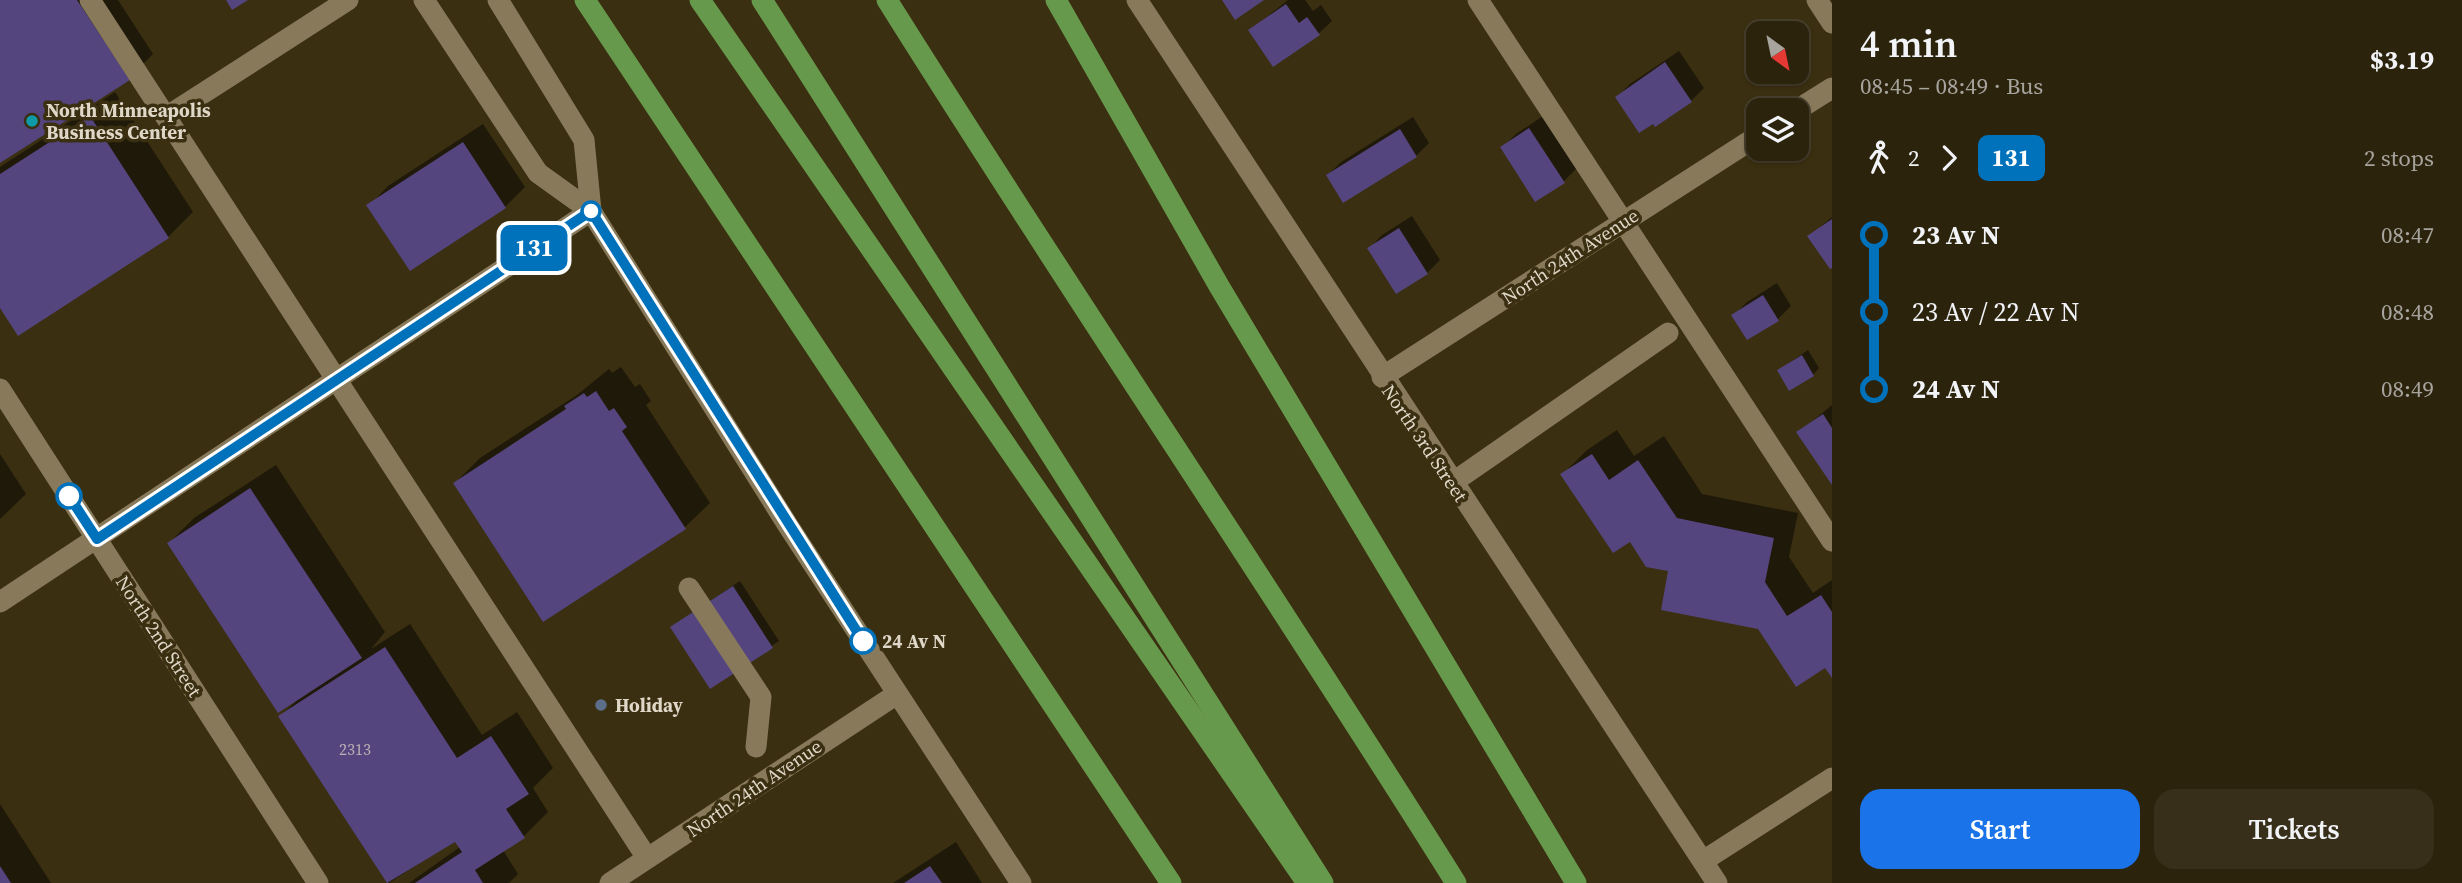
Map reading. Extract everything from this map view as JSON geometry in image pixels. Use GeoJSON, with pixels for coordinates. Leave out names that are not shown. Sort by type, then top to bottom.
{"type":"FeatureCollection","features":[{"type":"Feature","properties":{"kind":"highway"},"geometry":{"type":"LineString","coordinates":[[585,0],[1171,883]]}},
{"type":"Feature","properties":{"kind":"highway"},"geometry":{"type":"LineString","coordinates":[[700,0],[1307,883]]}},
{"type":"Feature","properties":{"kind":"highway"},"geometry":{"type":"LineString","coordinates":[[762,0],[1323,883]]}},
{"type":"Feature","properties":{"kind":"highway"},"geometry":{"type":"LineString","coordinates":[[887,0],[1022,216],[1361,732],[1456,883]]}},
{"type":"Feature","properties":{"kind":"highway"},"geometry":{"type":"LineString","coordinates":[[1056,0],[1219,286],[1576,883]]}},
{"type":"Feature","properties":{"kind":"street"},"geometry":{"type":"LineString","coordinates":[[90,0],[647,858]]}},
{"type":"Feature","properties":{"kind":"street"},"geometry":{"type":"LineString","coordinates":[[166,117],[348,0]]}},
{"type":"Feature","properties":{"kind":"street"},"geometry":{"type":"LineString","coordinates":[[424,0],[538,173],[591,211],[897,694],[1021,883]]}},
{"type":"Feature","properties":{"kind":"street"},"geometry":{"type":"LineString","coordinates":[[499,0],[584,140],[591,211]]}},
{"type":"Feature","properties":{"kind":"street","name":"North 3rd Street"},"geometry":{"type":"LineString","coordinates":[[1137,0],[1382,377],[1717,883]]}},
{"type":"Feature","properties":{"kind":"street"},"geometry":{"type":"LineString","coordinates":[[1478,0],[1832,541]]}},
{"type":"Feature","properties":{"kind":"street"},"geometry":{"type":"LineString","coordinates":[[1817,0],[1832,23]]}},
{"type":"Feature","properties":{"kind":"street"},"geometry":{"type":"LineString","coordinates":[[1809,102],[1832,88]]}},
{"type":"Feature","properties":{"kind":"street","name":"North 24th Avenue"},"geometry":{"type":"LineString","coordinates":[[1382,377],[1746,143]]}},
{"type":"Feature","properties":{"kind":"street"},"geometry":{"type":"LineString","coordinates":[[0,602],[591,211]]}},
{"type":"Feature","properties":{"kind":"street"},"geometry":{"type":"LineString","coordinates":[[1452,483],[1668,332]]}},
{"type":"Feature","properties":{"kind":"street","name":"North 2nd Street"},"geometry":{"type":"LineString","coordinates":[[0,389],[318,883]]}},
{"type":"Feature","properties":{"kind":"street"},"geometry":{"type":"LineString","coordinates":[[689,588],[761,697],[757,747]]}},
{"type":"Feature","properties":{"kind":"street","name":"North 24th Avenue"},"geometry":{"type":"LineString","coordinates":[[610,883],[897,694]]}},
{"type":"Feature","properties":{"kind":"street"},"geometry":{"type":"LineString","coordinates":[[1703,861],[1832,778]]}},
{"type":"Feature","properties":{"kind":"building","name":"North Minneapolis Business Center"},"geometry":{"type":"Polygon","coordinates":[[[0,0],[77,0],[130,80],[0,163],[0,0]]]}},
{"type":"Feature","properties":{"kind":"building"},"geometry":{"type":"Polygon","coordinates":[[[226,0],[248,0],[232,10],[226,0]]]}},
{"type":"Feature","properties":{"kind":"building"},"geometry":{"type":"Polygon","coordinates":[[[1222,0],[1264,0],[1235,20],[1222,0]]]}},
{"type":"Feature","properties":{"kind":"building"},"geometry":{"type":"Polygon","coordinates":[[[1286,4],[1299,23],[1307,17],[1320,35],[1273,67],[1248,30],[1286,4]]]}},
{"type":"Feature","properties":{"kind":"building"},"geometry":{"type":"Polygon","coordinates":[[[1665,62],[1692,102],[1655,127],[1653,124],[1639,133],[1615,97],[1665,62]]]}},
{"type":"Feature","properties":{"kind":"building"},"geometry":{"type":"Polygon","coordinates":[[[90,116],[169,238],[18,336],[0,308],[0,174],[90,116]]]}},
{"type":"Feature","properties":{"kind":"building"},"geometry":{"type":"Polygon","coordinates":[[[1529,128],[1565,183],[1535,202],[1500,147],[1529,128]]]}},
{"type":"Feature","properties":{"kind":"building"},"geometry":{"type":"Polygon","coordinates":[[[1400,129],[1417,157],[1343,203],[1326,175],[1400,129]]]}},
{"type":"Feature","properties":{"kind":"building"},"geometry":{"type":"Polygon","coordinates":[[[463,142],[506,208],[410,271],[366,205],[463,142]]]}},
{"type":"Feature","properties":{"kind":"building"},"geometry":{"type":"Polygon","coordinates":[[[1832,219],[1832,268],[1830,269],[1807,236],[1832,219]]]}},
{"type":"Feature","properties":{"kind":"building"},"geometry":{"type":"Polygon","coordinates":[[[1399,228],[1428,274],[1396,294],[1367,248],[1399,228]]]}},
{"type":"Feature","properties":{"kind":"building"},"geometry":{"type":"Polygon","coordinates":[[[1763,295],[1779,321],[1747,340],[1731,315],[1763,295]]]}},
{"type":"Feature","properties":{"kind":"building"},"geometry":{"type":"Polygon","coordinates":[[[1802,355],[1814,376],[1789,391],[1777,370],[1802,355]]]}},
{"type":"Feature","properties":{"kind":"building"},"geometry":{"type":"Polygon","coordinates":[[[596,391],[609,411],[614,408],[627,427],[622,431],[686,529],[543,622],[453,483],[566,409],[564,406],[584,393],[587,397],[596,391]]]}},
{"type":"Feature","properties":{"kind":"building"},"geometry":{"type":"Polygon","coordinates":[[[1823,414],[1832,428],[1832,485],[1796,432],[1823,414]]]}},
{"type":"Feature","properties":{"kind":"building"},"geometry":{"type":"Polygon","coordinates":[[[1592,454],[1609,480],[1638,460],[1677,518],[1774,538],[1765,582],[1787,616],[1821,595],[1832,612],[1832,678],[1825,668],[1796,687],[1758,629],[1661,610],[1668,571],[1646,567],[1630,542],[1613,553],[1560,474],[1592,454]]]}},
{"type":"Feature","properties":{"kind":"building"},"geometry":{"type":"Polygon","coordinates":[[[250,488],[362,658],[278,713],[167,543],[250,488]]]}},
{"type":"Feature","properties":{"kind":"building"},"geometry":{"type":"Polygon","coordinates":[[[733,586],[773,648],[710,689],[670,627],[733,586]]]}},
{"type":"Feature","properties":{"kind":"building"},"geometry":{"type":"Polygon","coordinates":[[[385,647],[457,758],[491,736],[529,794],[506,809],[525,838],[475,870],[483,883],[415,883],[462,852],[455,842],[387,883],[278,716],[385,647]]]}},
{"type":"Feature","properties":{"kind":"building"},"geometry":{"type":"Polygon","coordinates":[[[0,866],[11,883],[0,883],[0,866]]]}},
{"type":"Feature","properties":{"kind":"building"},"geometry":{"type":"Polygon","coordinates":[[[930,866],[942,883],[904,883],[930,866]]]}},
{"type":"Feature","properties":{"kind":"bus line","name":"131"},"geometry":{"type":"LineString","coordinates":[[69,496],[97,539],[591,211],[863,641]]}},
{"type":"Feature","properties":{"kind":"place","name":"North Minneapolis Business Center"},"geometry":{"type":"Point","coordinates":[32,121]}},
{"type":"Feature","properties":{"kind":"place","name":"24 Av N"},"geometry":{"type":"Point","coordinates":[863,641]}},
{"type":"Feature","properties":{"kind":"place","name":"Holiday"},"geometry":{"type":"Point","coordinates":[601,705]}}]}
